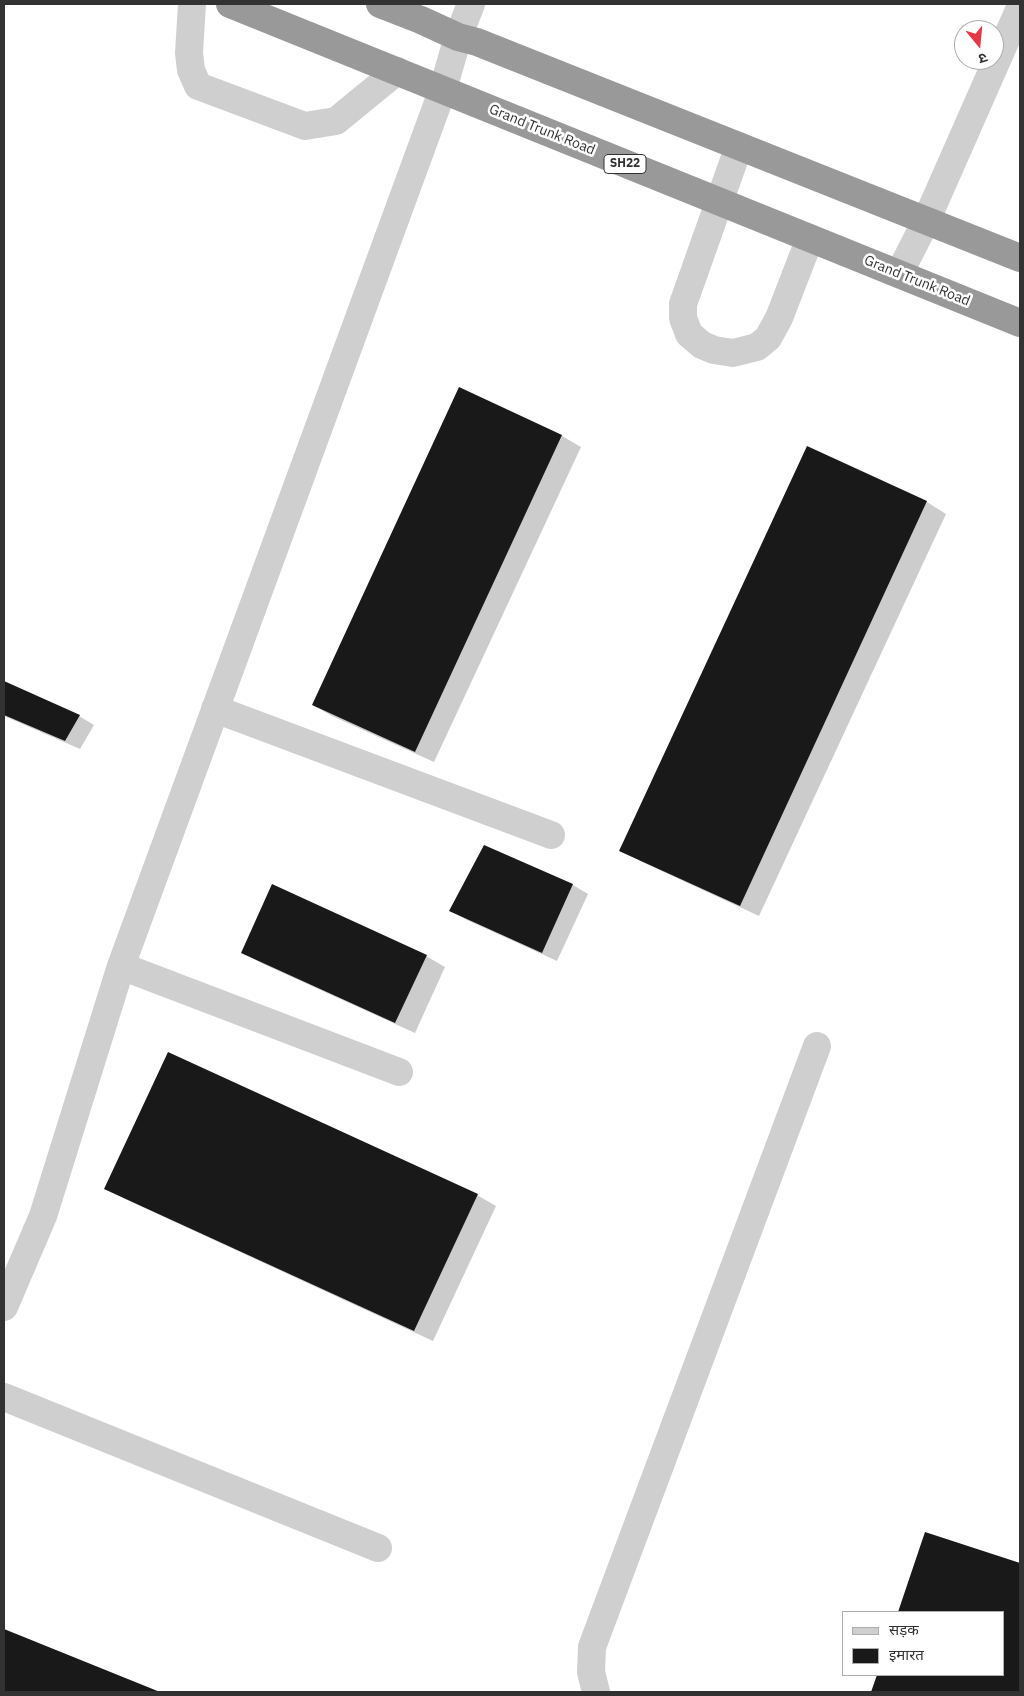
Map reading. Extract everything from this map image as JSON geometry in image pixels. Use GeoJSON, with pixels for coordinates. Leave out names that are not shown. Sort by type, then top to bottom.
{"type":"FeatureCollection","features":[{"type":"Feature","properties":{"kind":"highway","name":"Grand Trunk Road"},"geometry":{"type":"LineString","coordinates":[[230,4],[1020,323]]}},
{"type":"Feature","properties":{"kind":"highway"},"geometry":{"type":"LineString","coordinates":[[380,4],[458,37],[477,42],[1020,258]]}},
{"type":"Feature","properties":{"kind":"street"},"geometry":{"type":"LineString","coordinates":[[192,4],[189,53],[191,70],[198,86],[305,126],[336,121],[397,71]]}},
{"type":"Feature","properties":{"kind":"street"},"geometry":{"type":"LineString","coordinates":[[4,1307],[43,1216],[121,966],[443,89],[458,37],[471,4]]}},
{"type":"Feature","properties":{"kind":"street"},"geometry":{"type":"LineString","coordinates":[[899,274],[926,221],[1020,8]]}},
{"type":"Feature","properties":{"kind":"street"},"geometry":{"type":"LineString","coordinates":[[739,146],[683,304],[683,318],[689,334],[702,346],[714,350],[734,353],[757,347],[768,338],[778,318],[810,238]]}},
{"type":"Feature","properties":{"kind":"street"},"geometry":{"type":"LineString","coordinates":[[215,709],[550,835]]}},
{"type":"Feature","properties":{"kind":"street"},"geometry":{"type":"LineString","coordinates":[[121,966],[399,1072]]}},
{"type":"Feature","properties":{"kind":"street"},"geometry":{"type":"LineString","coordinates":[[596,1692],[591,1672],[592,1647],[817,1046]]}},
{"type":"Feature","properties":{"kind":"street"},"geometry":{"type":"LineString","coordinates":[[4,1397],[378,1548]]}},
{"type":"Feature","properties":{"kind":"building"},"geometry":{"type":"Polygon","coordinates":[[[459,387],[562,435],[415,752],[312,705],[459,387]]]}},
{"type":"Feature","properties":{"kind":"building"},"geometry":{"type":"Polygon","coordinates":[[[807,446],[927,501],[740,906],[619,851],[807,446]]]}},
{"type":"Feature","properties":{"kind":"building"},"geometry":{"type":"Polygon","coordinates":[[[4,681],[80,715],[65,741],[4,715],[4,681]]]}},
{"type":"Feature","properties":{"kind":"building"},"geometry":{"type":"Polygon","coordinates":[[[484,845],[573,884],[542,953],[449,911],[484,845]]]}},
{"type":"Feature","properties":{"kind":"building"},"geometry":{"type":"Polygon","coordinates":[[[272,884],[427,955],[395,1023],[241,953],[272,884]]]}},
{"type":"Feature","properties":{"kind":"building"},"geometry":{"type":"Polygon","coordinates":[[[168,1052],[478,1194],[414,1331],[104,1189],[168,1052]]]}},
{"type":"Feature","properties":{"kind":"building"},"geometry":{"type":"Polygon","coordinates":[[[925,1532],[1020,1563],[1020,1692],[871,1692],[877,1676],[1004,1676],[1004,1611],[898,1611],[925,1532]]]}},
{"type":"Feature","properties":{"kind":"building"},"geometry":{"type":"Polygon","coordinates":[[[4,1629],[160,1692],[4,1692],[4,1629]]]}}]}
